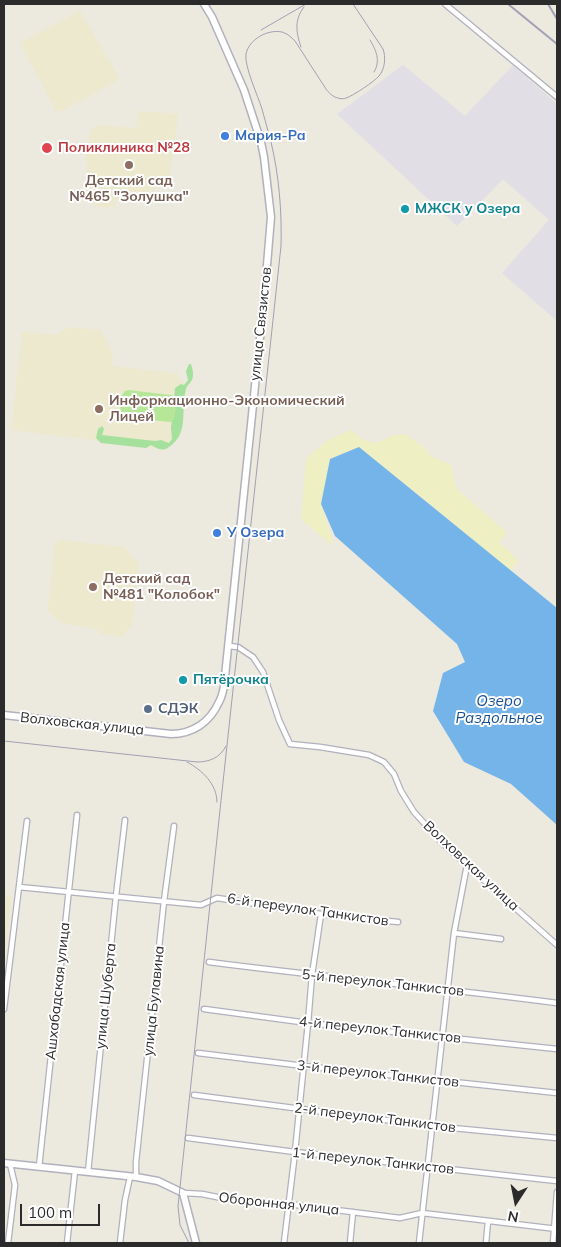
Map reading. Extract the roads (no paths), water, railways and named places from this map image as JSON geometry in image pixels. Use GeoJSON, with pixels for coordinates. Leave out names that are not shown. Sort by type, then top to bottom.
{"type":"FeatureCollection","features":[{"type":"Feature","properties":{"kind":"main road","name":"улица Связистов"},"geometry":{"type":"LineString","coordinates":[[204,4],[212,17],[244,90],[261,142],[271,217],[224,686]]}},
{"type":"Feature","properties":{"kind":"main road","name":"Волховская улица"},"geometry":{"type":"LineString","coordinates":[[4,716],[181,734],[198,727],[210,716],[220,701],[224,686]]}},
{"type":"Feature","properties":{"kind":"main road","name":"Оборонная улица"},"geometry":{"type":"LineString","coordinates":[[7,1163],[158,1181],[183,1193]]}},
{"type":"Feature","properties":{"kind":"main road"},"geometry":{"type":"LineString","coordinates":[[183,1193],[196,1243]]}},
{"type":"Feature","properties":{"kind":"street"},"geometry":{"type":"LineString","coordinates":[[445,4],[557,97]]}},
{"type":"Feature","properties":{"kind":"street","name":"Волховская улица"},"geometry":{"type":"LineString","coordinates":[[228,646],[238,647],[253,657],[263,672],[290,744],[369,755],[384,762],[394,774],[401,791],[414,812],[442,844],[557,945]]}},
{"type":"Feature","properties":{"kind":"street","name":"Ашхабадская улица"},"geometry":{"type":"LineString","coordinates":[[39,1167],[77,815]]}},
{"type":"Feature","properties":{"kind":"street","name":"улица Шуберта"},"geometry":{"type":"LineString","coordinates":[[88,1172],[125,820]]}},
{"type":"Feature","properties":{"kind":"street"},"geometry":{"type":"LineString","coordinates":[[4,1009],[27,821]]}},
{"type":"Feature","properties":{"kind":"street","name":"улица Булавина"},"geometry":{"type":"LineString","coordinates":[[120,1243],[125,1200],[136,1162],[164,901],[174,826]]}},
{"type":"Feature","properties":{"kind":"street"},"geometry":{"type":"LineString","coordinates":[[419,1243],[454,933],[467,865]]}},
{"type":"Feature","properties":{"kind":"street"},"geometry":{"type":"LineString","coordinates":[[19,887],[164,901]]}},
{"type":"Feature","properties":{"kind":"street","name":"6-й переулок Танкистов"},"geometry":{"type":"LineString","coordinates":[[164,901],[201,905],[217,898],[321,914],[398,922]]}},
{"type":"Feature","properties":{"kind":"street"},"geometry":{"type":"LineString","coordinates":[[284,1243],[312,975],[321,914]]}},
{"type":"Feature","properties":{"kind":"street"},"geometry":{"type":"LineString","coordinates":[[454,933],[501,939]]}},
{"type":"Feature","properties":{"kind":"street","name":"5-й переулок Танкистов"},"geometry":{"type":"LineString","coordinates":[[209,962],[557,1003]]}},
{"type":"Feature","properties":{"kind":"street","name":"4-й переулок Танкистов"},"geometry":{"type":"LineString","coordinates":[[204,1009],[308,1023],[557,1049]]}},
{"type":"Feature","properties":{"kind":"street","name":"3-й переулок Танкистов"},"geometry":{"type":"LineString","coordinates":[[198,1053],[557,1093]]}},
{"type":"Feature","properties":{"kind":"street","name":"2-й переулок Танкистов"},"geometry":{"type":"LineString","coordinates":[[194,1095],[432,1126],[557,1138]]}},
{"type":"Feature","properties":{"kind":"street","name":"1-й переулок Танкистов"},"geometry":{"type":"LineString","coordinates":[[188,1138],[295,1152],[557,1181]]}},
{"type":"Feature","properties":{"kind":"street"},"geometry":{"type":"LineString","coordinates":[[7,1163],[15,1185],[8,1243]]}},
{"type":"Feature","properties":{"kind":"street"},"geometry":{"type":"LineString","coordinates":[[67,1243],[75,1171]]}},
{"type":"Feature","properties":{"kind":"street"},"geometry":{"type":"LineString","coordinates":[[553,1243],[556,1229],[557,1192]]}},
{"type":"Feature","properties":{"kind":"street","name":"Оборонная улица"},"geometry":{"type":"LineString","coordinates":[[183,1193],[400,1218],[422,1213],[556,1229]]}},
{"type":"Feature","properties":{"kind":"street"},"geometry":{"type":"LineString","coordinates":[[350,1243],[354,1212]]}},
{"type":"Feature","properties":{"kind":"street"},"geometry":{"type":"LineString","coordinates":[[486,1243],[488,1221]]}},
{"type":"Feature","properties":{"kind":"water","name":"Озеро Раздольное"},"geometry":{"type":"Polygon","coordinates":[[[359,447],[557,608],[557,825],[511,784],[464,762],[433,711],[443,673],[465,662],[457,644],[335,536],[321,504],[330,459],[359,447]]]}},
{"type":"Feature","properties":{"kind":"tram line"},"geometry":{"type":"LineString","coordinates":[[261,30],[306,4]]}},
{"type":"Feature","properties":{"kind":"tram line"},"geometry":{"type":"LineString","coordinates":[[189,1243],[180,1225],[178,1206],[281,246],[281,220],[274,155],[262,109],[249,73],[246,54],[251,44],[260,36],[271,32],[282,32],[295,41],[326,89],[334,97],[345,99],[364,88],[379,76],[383,70],[385,59],[383,49],[353,4]]}},
{"type":"Feature","properties":{"kind":"tram line"},"geometry":{"type":"LineString","coordinates":[[301,47],[297,21],[304,7]]}},
{"type":"Feature","properties":{"kind":"tram line"},"geometry":{"type":"LineString","coordinates":[[370,40],[376,52],[377,64],[374,72]]}},
{"type":"Feature","properties":{"kind":"tram line"},"geometry":{"type":"LineString","coordinates":[[4,741],[197,762],[214,759],[221,754],[226,746]]}},
{"type":"Feature","properties":{"kind":"tram line"},"geometry":{"type":"LineString","coordinates":[[187,762],[208,778],[214,789],[217,802]]}},
{"type":"Feature","properties":{"kind":"railway"},"geometry":{"type":"LineString","coordinates":[[508,4],[557,44]]}},
{"type":"Feature","properties":{"kind":"railway"},"geometry":{"type":"LineString","coordinates":[[548,4],[557,19]]}},
{"type":"Feature","properties":{"kind":"place","name":"Мария-Ра"},"geometry":{"type":"Point","coordinates":[225,136]}},
{"type":"Feature","properties":{"kind":"place","name":"Поликлиника №28"},"geometry":{"type":"Point","coordinates":[47,148]}},
{"type":"Feature","properties":{"kind":"place","name":"Детский сад №465 \"Золушка\""},"geometry":{"type":"Point","coordinates":[129,165]}},
{"type":"Feature","properties":{"kind":"place","name":"МЖСК у Озера"},"geometry":{"type":"Point","coordinates":[405,209]}},
{"type":"Feature","properties":{"kind":"place","name":"Информационно-Экономический Лицей"},"geometry":{"type":"Point","coordinates":[99,409]}},
{"type":"Feature","properties":{"kind":"place","name":"У Озера"},"geometry":{"type":"Point","coordinates":[217,533]}},
{"type":"Feature","properties":{"kind":"place","name":"Детский сад №481 \"Колобок\""},"geometry":{"type":"Point","coordinates":[93,587]}},
{"type":"Feature","properties":{"kind":"place","name":"Пятёрочка"},"geometry":{"type":"Point","coordinates":[183,680]}},
{"type":"Feature","properties":{"kind":"place","name":"СДЭК"},"geometry":{"type":"Point","coordinates":[148,709]}}]}
